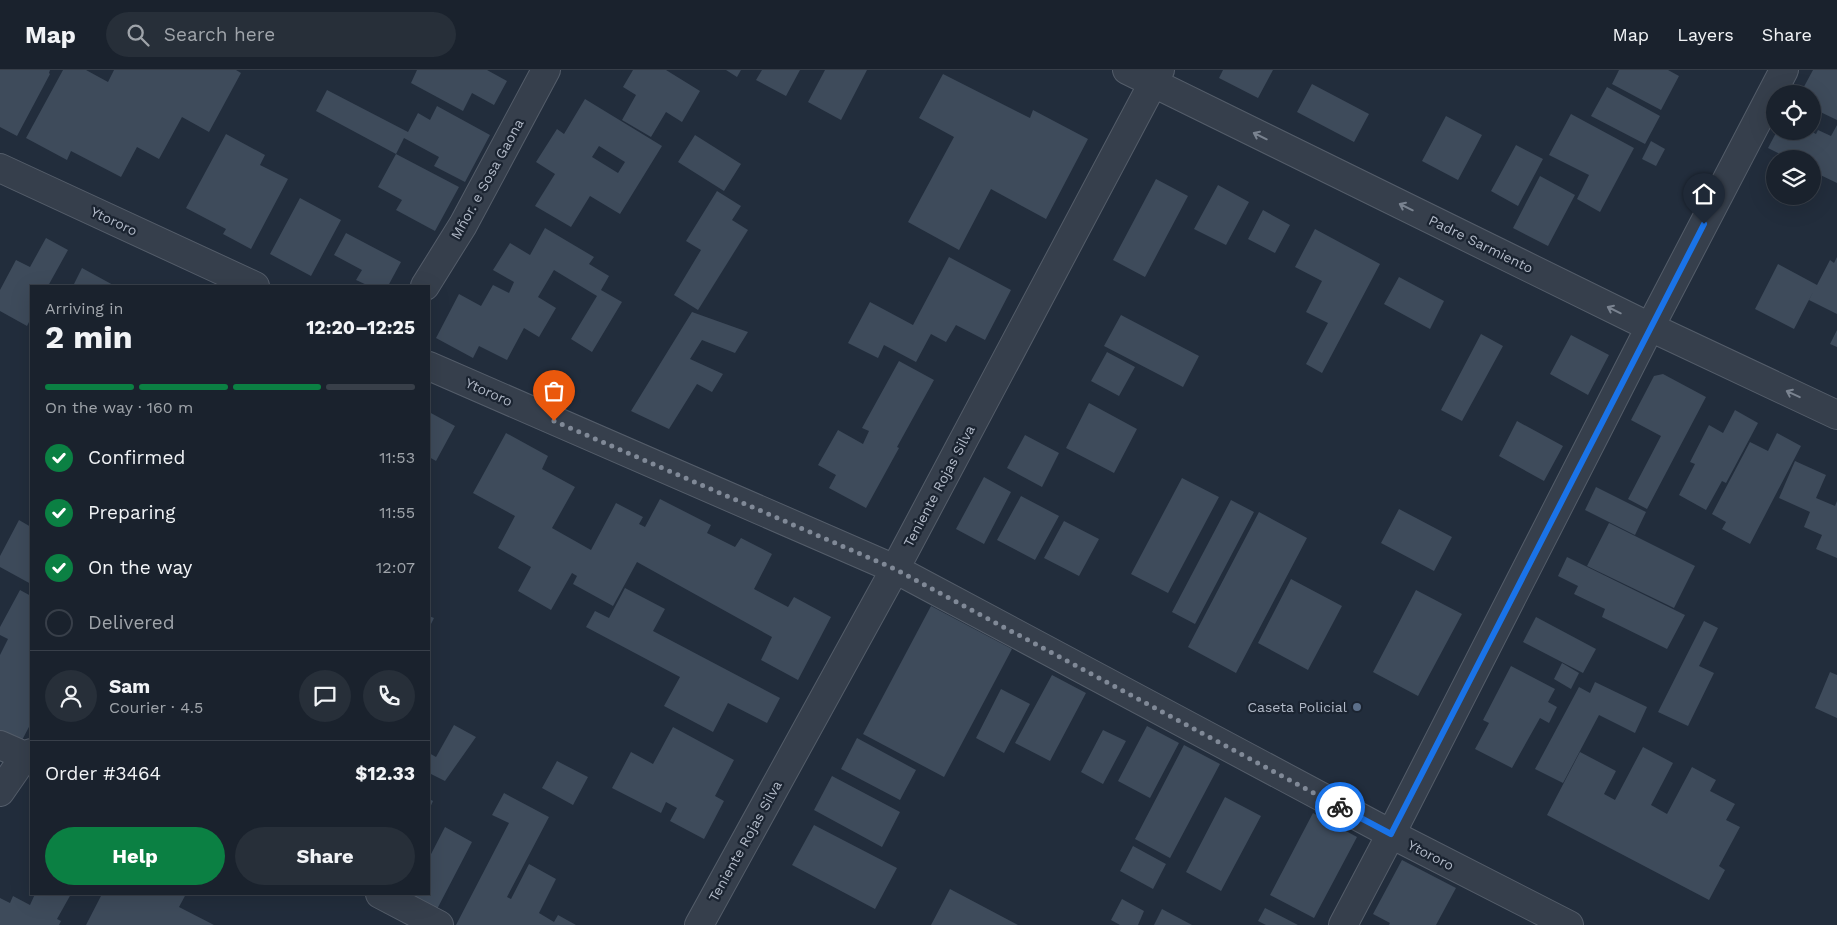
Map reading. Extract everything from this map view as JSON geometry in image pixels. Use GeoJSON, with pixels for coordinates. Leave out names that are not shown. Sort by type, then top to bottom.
{"type":"FeatureCollection","features":[{"type":"Feature","properties":{"kind":"street","name":"Mñor. e Sosa Gaona"},"geometry":{"type":"LineString","coordinates":[[426,285],[463,225],[546,70]]}},
{"type":"Feature","properties":{"kind":"street","name":"Padre Sarmiento"},"geometry":{"type":"LineString","coordinates":[[1127,70],[1157,77],[1650,327],[1837,415]]}},
{"type":"Feature","properties":{"kind":"street"},"geometry":{"type":"LineString","coordinates":[[1342,925],[1391,834],[1650,327],[1784,70]]}},
{"type":"Feature","properties":{"kind":"street","name":"Teniente Rojas Silva"},"geometry":{"type":"LineString","coordinates":[[699,925],[895,569],[1157,77]]}},
{"type":"Feature","properties":{"kind":"street","name":"Ytororo"},"geometry":{"type":"LineString","coordinates":[[0,168],[253,285]]}},
{"type":"Feature","properties":{"kind":"street","name":"Ytororo"},"geometry":{"type":"LineString","coordinates":[[430,366],[895,569],[1391,834],[1569,925]]}},
{"type":"Feature","properties":{"kind":"street"},"geometry":{"type":"LineString","coordinates":[[0,745],[28,755],[0,792]]}},
{"type":"Feature","properties":{"kind":"street"},"geometry":{"type":"LineString","coordinates":[[382,895],[439,925]]}},
{"type":"Feature","properties":{"kind":"building"},"geometry":{"type":"Polygon","coordinates":[[[0,70],[50,70],[50,74],[17,136],[0,127],[0,70]]]}},
{"type":"Feature","properties":{"kind":"building"},"geometry":{"type":"Polygon","coordinates":[[[63,70],[86,70],[108,82],[114,70],[236,70],[241,73],[209,132],[182,117],[159,159],[137,147],[121,177],[71,151],[67,160],[26,138],[63,70]]]}},
{"type":"Feature","properties":{"kind":"building"},"geometry":{"type":"Polygon","coordinates":[[[417,70],[487,70],[507,81],[494,105],[472,93],[463,111],[411,83],[417,70]]]}},
{"type":"Feature","properties":{"kind":"building"},"geometry":{"type":"Polygon","coordinates":[[[633,70],[666,70],[700,91],[682,122],[666,112],[651,137],[622,120],[636,95],[623,87],[633,70]]]}},
{"type":"Feature","properties":{"kind":"building"},"geometry":{"type":"Polygon","coordinates":[[[726,70],[741,70],[737,77],[726,70]]]}},
{"type":"Feature","properties":{"kind":"building"},"geometry":{"type":"Polygon","coordinates":[[[762,70],[800,70],[786,96],[756,80],[762,70]]]}},
{"type":"Feature","properties":{"kind":"building"},"geometry":{"type":"Polygon","coordinates":[[[825,70],[867,70],[841,120],[808,102],[825,70]]]}},
{"type":"Feature","properties":{"kind":"building"},"geometry":{"type":"Polygon","coordinates":[[[1223,70],[1273,70],[1258,98],[1219,78],[1223,70]]]}},
{"type":"Feature","properties":{"kind":"building"},"geometry":{"type":"Polygon","coordinates":[[[1619,70],[1668,70],[1679,76],[1661,110],[1612,84],[1619,70]]]}},
{"type":"Feature","properties":{"kind":"building"},"geometry":{"type":"Polygon","coordinates":[[[1813,70],[1837,70],[1837,120],[1821,112],[1821,85],[1805,85],[1813,70]]]}},
{"type":"Feature","properties":{"kind":"building"},"geometry":{"type":"Polygon","coordinates":[[[943,74],[1030,118],[1033,110],[1088,139],[1046,219],[991,189],[959,250],[908,222],[954,137],[919,118],[943,74]]]}},
{"type":"Feature","properties":{"kind":"building"},"geometry":{"type":"Polygon","coordinates":[[[1312,84],[1369,114],[1354,142],[1297,112],[1312,84]]]}},
{"type":"Feature","properties":{"kind":"building"},"geometry":{"type":"Polygon","coordinates":[[[1607,87],[1660,116],[1645,144],[1591,116],[1607,87]]]}},
{"type":"Feature","properties":{"kind":"building"},"geometry":{"type":"Polygon","coordinates":[[[327,90],[408,132],[418,113],[430,120],[437,106],[490,135],[465,182],[434,166],[439,157],[404,138],[396,154],[316,111],[327,90]]]}},
{"type":"Feature","properties":{"kind":"building"},"geometry":{"type":"Polygon","coordinates":[[[585,99],[662,146],[620,214],[590,196],[571,227],[535,206],[555,174],[536,162],[557,129],[564,134],[585,99]],[[599,146],[592,157],[618,173],[625,162],[599,146]]]}},
{"type":"Feature","properties":{"kind":"building"},"geometry":{"type":"Polygon","coordinates":[[[1571,114],[1634,148],[1600,212],[1577,199],[1589,175],[1549,155],[1571,114]]]}},
{"type":"Feature","properties":{"kind":"building"},"geometry":{"type":"Polygon","coordinates":[[[1446,116],[1482,135],[1458,180],[1422,161],[1446,116]]]}},
{"type":"Feature","properties":{"kind":"building"},"geometry":{"type":"Polygon","coordinates":[[[1837,125],[1837,183],[1821,175],[1821,150],[1772,150],[1768,148],[1772,140],[1821,140],[1821,131],[1831,136],[1837,125]]]}},
{"type":"Feature","properties":{"kind":"building"},"geometry":{"type":"Polygon","coordinates":[[[226,134],[265,155],[260,165],[288,179],[251,249],[223,234],[226,229],[186,208],[226,134]]]}},
{"type":"Feature","properties":{"kind":"building"},"geometry":{"type":"Polygon","coordinates":[[[695,135],[741,164],[724,191],[678,162],[695,135]]]}},
{"type":"Feature","properties":{"kind":"building"},"geometry":{"type":"Polygon","coordinates":[[[1651,141],[1665,149],[1656,166],[1642,159],[1651,141]]]}},
{"type":"Feature","properties":{"kind":"building"},"geometry":{"type":"Polygon","coordinates":[[[1516,145],[1543,159],[1518,206],[1491,191],[1516,145]]]}},
{"type":"Feature","properties":{"kind":"building"},"geometry":{"type":"Polygon","coordinates":[[[396,154],[459,187],[435,231],[396,210],[402,200],[378,187],[396,154]]]}},
{"type":"Feature","properties":{"kind":"building"},"geometry":{"type":"Polygon","coordinates":[[[1540,176],[1575,195],[1548,246],[1513,228],[1540,176]]]}},
{"type":"Feature","properties":{"kind":"building"},"geometry":{"type":"Polygon","coordinates":[[[1156,179],[1188,196],[1145,277],[1113,260],[1156,179]]]}},
{"type":"Feature","properties":{"kind":"building"},"geometry":{"type":"Polygon","coordinates":[[[1218,185],[1249,202],[1226,245],[1194,229],[1218,185]]]}},
{"type":"Feature","properties":{"kind":"building"},"geometry":{"type":"Polygon","coordinates":[[[717,191],[741,206],[732,220],[748,230],[698,310],[674,295],[701,250],[686,241],[717,191]]]}},
{"type":"Feature","properties":{"kind":"building"},"geometry":{"type":"Polygon","coordinates":[[[300,198],[341,220],[311,276],[270,254],[300,198]]]}},
{"type":"Feature","properties":{"kind":"building"},"geometry":{"type":"Polygon","coordinates":[[[1263,210],[1290,225],[1275,253],[1248,239],[1263,210]]]}},
{"type":"Feature","properties":{"kind":"building"},"geometry":{"type":"Polygon","coordinates":[[[545,228],[594,257],[589,264],[609,276],[601,290],[622,302],[592,352],[571,339],[597,296],[554,270],[538,297],[556,308],[539,337],[524,328],[507,360],[479,346],[473,358],[436,338],[459,294],[481,306],[493,285],[509,293],[514,282],[493,270],[510,243],[530,255],[545,228]]]}},
{"type":"Feature","properties":{"kind":"building"},"geometry":{"type":"Polygon","coordinates":[[[1315,229],[1380,264],[1322,373],[1306,364],[1328,323],[1306,312],[1322,281],[1295,267],[1315,229]]]}},
{"type":"Feature","properties":{"kind":"building"},"geometry":{"type":"Polygon","coordinates":[[[346,233],[401,262],[389,285],[367,285],[356,280],[362,270],[334,255],[346,233]]]}},
{"type":"Feature","properties":{"kind":"building"},"geometry":{"type":"Polygon","coordinates":[[[46,238],[68,250],[49,285],[30,285],[30,320],[27,326],[0,311],[0,290],[16,260],[30,267],[46,238]]]}},
{"type":"Feature","properties":{"kind":"building"},"geometry":{"type":"Polygon","coordinates":[[[949,257],[1011,290],[985,340],[956,325],[946,342],[931,334],[916,362],[884,345],[878,358],[848,343],[870,302],[913,325],[949,257]]]}},
{"type":"Feature","properties":{"kind":"building"},"geometry":{"type":"Polygon","coordinates":[[[1837,257],[1837,314],[1809,300],[1813,292],[1794,329],[1755,309],[1778,264],[1817,285],[1830,260],[1834,263],[1837,257]]]}},
{"type":"Feature","properties":{"kind":"building"},"geometry":{"type":"Polygon","coordinates":[[[82,268],[113,285],[74,285],[82,268]]]}},
{"type":"Feature","properties":{"kind":"building"},"geometry":{"type":"Polygon","coordinates":[[[1399,277],[1444,301],[1430,329],[1384,304],[1399,277]]]}},
{"type":"Feature","properties":{"kind":"building"},"geometry":{"type":"Polygon","coordinates":[[[692,312],[748,332],[735,353],[702,340],[690,359],[723,374],[712,392],[697,384],[669,429],[631,411],[692,312]]]}},
{"type":"Feature","properties":{"kind":"building"},"geometry":{"type":"Polygon","coordinates":[[[1121,315],[1199,356],[1183,387],[1104,346],[1121,315]]]}},
{"type":"Feature","properties":{"kind":"building"},"geometry":{"type":"Polygon","coordinates":[[[1837,330],[1837,347],[1830,344],[1837,330]]]}},
{"type":"Feature","properties":{"kind":"building"},"geometry":{"type":"Polygon","coordinates":[[[1481,334],[1503,346],[1462,421],[1441,410],[1481,334]]]}},
{"type":"Feature","properties":{"kind":"building"},"geometry":{"type":"Polygon","coordinates":[[[1571,335],[1609,355],[1588,395],[1550,374],[1571,335]]]}},
{"type":"Feature","properties":{"kind":"building"},"geometry":{"type":"Polygon","coordinates":[[[1107,352],[1135,367],[1119,396],[1091,381],[1107,352]]]}},
{"type":"Feature","properties":{"kind":"building"},"geometry":{"type":"Polygon","coordinates":[[[899,361],[934,380],[866,508],[829,488],[836,475],[818,465],[838,430],[863,444],[869,431],[862,428],[899,361]]]}},
{"type":"Feature","properties":{"kind":"building"},"geometry":{"type":"Polygon","coordinates":[[[1663,374],[1706,397],[1647,509],[1628,499],[1661,436],[1631,420],[1654,376],[1663,374]]]}},
{"type":"Feature","properties":{"kind":"building"},"geometry":{"type":"Polygon","coordinates":[[[1089,403],[1137,429],[1114,473],[1066,448],[1089,403]]]}},
{"type":"Feature","properties":{"kind":"building"},"geometry":{"type":"Polygon","coordinates":[[[1735,410],[1758,423],[1726,483],[1722,481],[1706,510],[1679,495],[1695,464],[1690,462],[1709,425],[1723,433],[1735,410]]]}},
{"type":"Feature","properties":{"kind":"building"},"geometry":{"type":"Polygon","coordinates":[[[430,413],[455,426],[436,461],[430,458],[430,413]]]}},
{"type":"Feature","properties":{"kind":"building"},"geometry":{"type":"Polygon","coordinates":[[[1517,421],[1563,446],[1544,481],[1499,456],[1517,421]]]}},
{"type":"Feature","properties":{"kind":"building"},"geometry":{"type":"Polygon","coordinates":[[[506,433],[548,456],[542,469],[575,487],[552,528],[591,550],[616,503],[643,517],[639,524],[645,527],[660,499],[711,525],[707,533],[735,547],[741,538],[772,554],[754,589],[788,607],[794,597],[831,617],[798,680],[761,660],[772,637],[637,562],[613,606],[573,584],[577,576],[572,573],[551,610],[518,591],[531,567],[498,548],[515,516],[473,493],[506,433]]]}},
{"type":"Feature","properties":{"kind":"building"},"geometry":{"type":"Polygon","coordinates":[[[1777,433],[1801,446],[1750,544],[1722,529],[1726,522],[1712,514],[1750,442],[1768,451],[1777,433]]]}},
{"type":"Feature","properties":{"kind":"building"},"geometry":{"type":"Polygon","coordinates":[[[1025,435],[1059,453],[1042,487],[1007,468],[1025,435]]]}},
{"type":"Feature","properties":{"kind":"building"},"geometry":{"type":"Polygon","coordinates":[[[1795,461],[1826,475],[1816,498],[1835,506],[1837,501],[1837,558],[1816,549],[1822,535],[1804,527],[1810,512],[1779,498],[1795,461]]]}},
{"type":"Feature","properties":{"kind":"building"},"geometry":{"type":"Polygon","coordinates":[[[984,477],[1011,492],[984,544],[956,529],[984,477]]]}},
{"type":"Feature","properties":{"kind":"building"},"geometry":{"type":"Polygon","coordinates":[[[1182,478],[1219,497],[1168,593],[1131,574],[1182,478]]]}},
{"type":"Feature","properties":{"kind":"building"},"geometry":{"type":"Polygon","coordinates":[[[1596,487],[1646,512],[1635,535],[1585,510],[1596,487]]]}},
{"type":"Feature","properties":{"kind":"building"},"geometry":{"type":"Polygon","coordinates":[[[1021,496],[1059,516],[1035,560],[997,540],[1021,496]]]}},
{"type":"Feature","properties":{"kind":"building"},"geometry":{"type":"Polygon","coordinates":[[[1231,500],[1254,512],[1195,624],[1172,612],[1231,500]]]}},
{"type":"Feature","properties":{"kind":"building"},"geometry":{"type":"Polygon","coordinates":[[[1399,509],[1452,537],[1434,571],[1381,543],[1399,509]]]}},
{"type":"Feature","properties":{"kind":"building"},"geometry":{"type":"Polygon","coordinates":[[[1259,512],[1307,538],[1236,673],[1188,647],[1259,512]]]}},
{"type":"Feature","properties":{"kind":"building"},"geometry":{"type":"Polygon","coordinates":[[[19,520],[30,526],[30,583],[0,567],[0,556],[19,520]]]}},
{"type":"Feature","properties":{"kind":"building"},"geometry":{"type":"Polygon","coordinates":[[[1064,521],[1099,539],[1079,576],[1044,558],[1064,521]]]}},
{"type":"Feature","properties":{"kind":"building"},"geometry":{"type":"Polygon","coordinates":[[[1609,523],[1695,566],[1674,608],[1587,566],[1609,523]]]}},
{"type":"Feature","properties":{"kind":"building"},"geometry":{"type":"Polygon","coordinates":[[[1567,557],[1685,615],[1667,649],[1602,617],[1605,609],[1574,594],[1578,586],[1558,576],[1567,557]]]}},
{"type":"Feature","properties":{"kind":"building"},"geometry":{"type":"Polygon","coordinates":[[[1291,579],[1342,606],[1308,670],[1258,643],[1291,579]]]}},
{"type":"Feature","properties":{"kind":"building"},"geometry":{"type":"Polygon","coordinates":[[[625,588],[665,609],[653,631],[780,698],[767,723],[728,703],[713,732],[664,706],[680,677],[586,627],[595,611],[609,618],[625,588]]]}},
{"type":"Feature","properties":{"kind":"building"},"geometry":{"type":"Polygon","coordinates":[[[20,590],[30,595],[30,725],[18,748],[0,739],[0,655],[8,639],[0,635],[0,627],[20,590]]]}},
{"type":"Feature","properties":{"kind":"building"},"geometry":{"type":"Polygon","coordinates":[[[1416,590],[1462,614],[1418,696],[1373,672],[1416,590]]]}},
{"type":"Feature","properties":{"kind":"building"},"geometry":{"type":"Polygon","coordinates":[[[931,606],[1012,649],[944,777],[863,734],[931,606]]]}},
{"type":"Feature","properties":{"kind":"building"},"geometry":{"type":"Polygon","coordinates":[[[430,616],[434,618],[430,626],[430,616]]]}},
{"type":"Feature","properties":{"kind":"building"},"geometry":{"type":"Polygon","coordinates":[[[1536,617],[1596,649],[1583,673],[1523,642],[1536,617]]]}},
{"type":"Feature","properties":{"kind":"building"},"geometry":{"type":"Polygon","coordinates":[[[1704,621],[1718,628],[1699,666],[1714,673],[1688,726],[1658,712],[1704,621]]]}},
{"type":"Feature","properties":{"kind":"building"},"geometry":{"type":"Polygon","coordinates":[[[1562,663],[1579,673],[1571,689],[1554,679],[1562,663]]]}},
{"type":"Feature","properties":{"kind":"building"},"geometry":{"type":"Polygon","coordinates":[[[1511,666],[1555,689],[1548,702],[1557,707],[1549,723],[1540,718],[1512,768],[1475,749],[1489,723],[1483,720],[1511,666]]]}},
{"type":"Feature","properties":{"kind":"building"},"geometry":{"type":"Polygon","coordinates":[[[1830,672],[1837,675],[1837,718],[1815,708],[1830,672]]]}},
{"type":"Feature","properties":{"kind":"building"},"geometry":{"type":"Polygon","coordinates":[[[1052,675],[1086,693],[1050,761],[1015,743],[1052,675]]]}},
{"type":"Feature","properties":{"kind":"building"},"geometry":{"type":"Polygon","coordinates":[[[1595,682],[1647,707],[1635,733],[1599,715],[1563,783],[1535,769],[1579,687],[1590,693],[1595,682]]]}},
{"type":"Feature","properties":{"kind":"building"},"geometry":{"type":"Polygon","coordinates":[[[1001,689],[1030,704],[1004,753],[976,738],[1001,689]]]}},
{"type":"Feature","properties":{"kind":"building"},"geometry":{"type":"Polygon","coordinates":[[[454,725],[476,737],[445,781],[430,774],[430,754],[436,757],[454,725]]]}},
{"type":"Feature","properties":{"kind":"building"},"geometry":{"type":"Polygon","coordinates":[[[1147,726],[1179,743],[1150,798],[1118,781],[1147,726]]]}},
{"type":"Feature","properties":{"kind":"building"},"geometry":{"type":"Polygon","coordinates":[[[673,727],[734,760],[715,796],[724,801],[704,839],[670,821],[677,808],[666,802],[661,813],[612,788],[631,752],[653,764],[673,727]]]}},
{"type":"Feature","properties":{"kind":"building"},"geometry":{"type":"Polygon","coordinates":[[[1103,730],[1126,741],[1103,784],[1081,772],[1103,730]]]}},
{"type":"Feature","properties":{"kind":"building"},"geometry":{"type":"Polygon","coordinates":[[[857,738],[916,770],[900,800],[841,769],[857,738]]]}},
{"type":"Feature","properties":{"kind":"building"},"geometry":{"type":"Polygon","coordinates":[[[1184,745],[1220,764],[1170,858],[1135,839],[1184,745]]]}},
{"type":"Feature","properties":{"kind":"building"},"geometry":{"type":"Polygon","coordinates":[[[1643,747],[1673,763],[1651,805],[1667,814],[1692,767],[1716,780],[1710,791],[1735,804],[1726,820],[1740,827],[1719,866],[1725,870],[1709,900],[1547,815],[1580,752],[1616,771],[1604,794],[1615,800],[1643,747]]]}},
{"type":"Feature","properties":{"kind":"building"},"geometry":{"type":"Polygon","coordinates":[[[557,761],[588,777],[573,805],[542,788],[557,761]]]}},
{"type":"Feature","properties":{"kind":"building"},"geometry":{"type":"Polygon","coordinates":[[[832,776],[900,812],[882,847],[814,810],[832,776]]]}},
{"type":"Feature","properties":{"kind":"building"},"geometry":{"type":"Polygon","coordinates":[[[504,793],[549,817],[507,897],[511,899],[529,864],[556,879],[539,913],[554,922],[558,915],[576,925],[456,925],[509,823],[492,815],[504,793]]]}},
{"type":"Feature","properties":{"kind":"building"},"geometry":{"type":"Polygon","coordinates":[[[1225,797],[1261,816],[1221,891],[1186,872],[1225,797]]]}},
{"type":"Feature","properties":{"kind":"building"},"geometry":{"type":"Polygon","coordinates":[[[1313,813],[1357,837],[1314,918],[1270,895],[1313,813]]]}},
{"type":"Feature","properties":{"kind":"building"},"geometry":{"type":"Polygon","coordinates":[[[814,825],[897,868],[875,909],[792,865],[814,825]]]}},
{"type":"Feature","properties":{"kind":"building"},"geometry":{"type":"Polygon","coordinates":[[[445,827],[472,842],[435,913],[408,898],[410,895],[430,895],[430,856],[445,827]]]}},
{"type":"Feature","properties":{"kind":"building"},"geometry":{"type":"Polygon","coordinates":[[[1133,846],[1166,864],[1153,889],[1120,871],[1133,846]]]}},
{"type":"Feature","properties":{"kind":"building"},"geometry":{"type":"Polygon","coordinates":[[[1402,860],[1456,888],[1436,925],[1389,925],[1390,923],[1373,914],[1402,860]]]}},
{"type":"Feature","properties":{"kind":"building"},"geometry":{"type":"Polygon","coordinates":[[[950,889],[1018,925],[931,925],[950,889]]]}},
{"type":"Feature","properties":{"kind":"building"},"geometry":{"type":"Polygon","coordinates":[[[35,895],[70,895],[57,919],[61,921],[59,925],[0,925],[0,898],[10,903],[13,896],[30,905],[35,895]]]}},
{"type":"Feature","properties":{"kind":"building"},"geometry":{"type":"Polygon","coordinates":[[[101,895],[185,895],[179,907],[214,925],[86,925],[101,895]]]}},
{"type":"Feature","properties":{"kind":"building"},"geometry":{"type":"Polygon","coordinates":[[[1122,899],[1144,911],[1138,925],[1120,925],[1111,920],[1122,899]]]}},
{"type":"Feature","properties":{"kind":"building"},"geometry":{"type":"Polygon","coordinates":[[[1265,908],[1298,925],[1266,925],[1258,921],[1265,908]]]}},
{"type":"Feature","properties":{"kind":"building"},"geometry":{"type":"Polygon","coordinates":[[[1162,909],[1192,925],[1154,925],[1162,909]]]}},
{"type":"Feature","properties":{"kind":"way so far"},"geometry":{"type":"LineString","coordinates":[[554,421],[895,569],[1340,807]]}},
{"type":"Feature","properties":{"kind":"place","name":"Caseta Policial"},"geometry":{"type":"Point","coordinates":[1357,707]}},
{"type":"Feature","properties":{"kind":"route"},"geometry":{"type":"LineString","coordinates":[[1340,807],[1391,834],[1704,224]]}}]}
